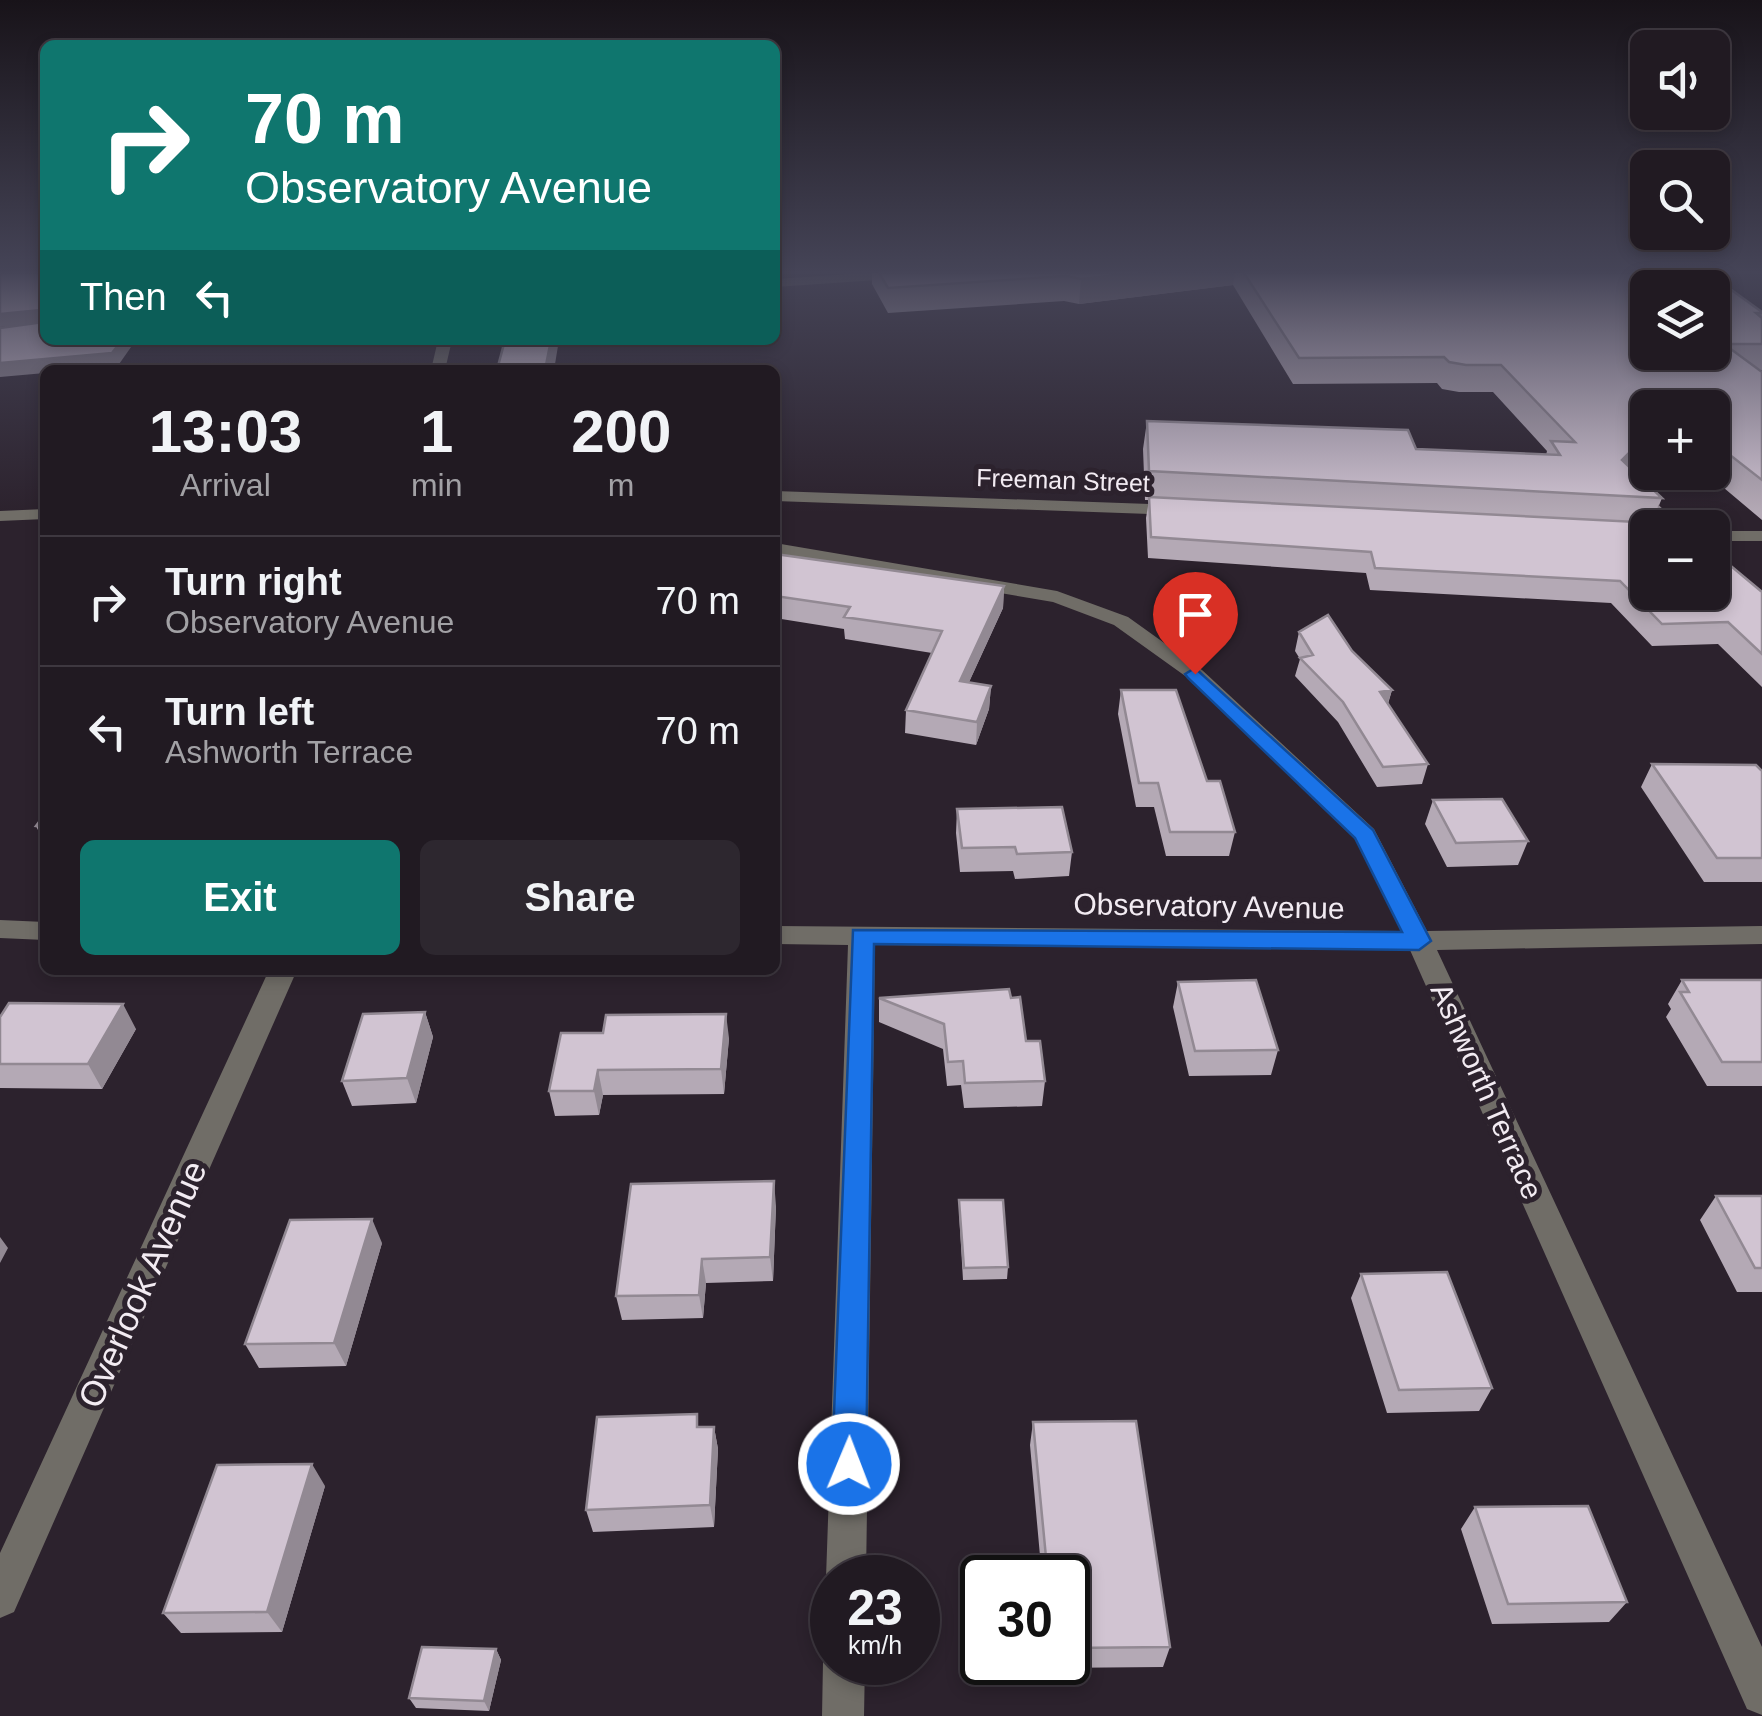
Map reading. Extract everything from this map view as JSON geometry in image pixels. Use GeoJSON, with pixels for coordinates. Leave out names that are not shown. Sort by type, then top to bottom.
{"type":"FeatureCollection","features":[{"type":"Feature","properties":{"kind":"street","name":"Freeman Street"},"geometry":{"type":"LineString","coordinates":[[780,496],[1195,510]]}},
{"type":"Feature","properties":{"kind":"street"},"geometry":{"type":"LineString","coordinates":[[0,516],[40,514]]}},
{"type":"Feature","properties":{"kind":"street"},"geometry":{"type":"LineString","coordinates":[[1753,536],[1762,554]]}},
{"type":"Feature","properties":{"kind":"street","name":"Ashworth Terrace"},"geometry":{"type":"LineString","coordinates":[[780,550],[1057,597],[1120,621],[1195,674],[1365,835],[1419,941],[1762,1694]]}},
{"type":"Feature","properties":{"kind":"street"},"geometry":{"type":"LineString","coordinates":[[0,929],[40,931]]}},
{"type":"Feature","properties":{"kind":"street","name":"Observatory Avenue"},"geometry":{"type":"LineString","coordinates":[[780,935],[1419,941],[1762,935]]}},
{"type":"Feature","properties":{"kind":"street"},"geometry":{"type":"LineString","coordinates":[[847,1555],[862,936]]}},
{"type":"Feature","properties":{"kind":"street","name":"Overlook Avenue"},"geometry":{"type":"LineString","coordinates":[[0,1598],[281,975]]}},
{"type":"Feature","properties":{"kind":"street"},"geometry":{"type":"LineString","coordinates":[[843,1716],[844,1685]]}},
{"type":"Feature","properties":{"kind":"building"},"geometry":{"type":"Polygon","coordinates":[[[0,353],[111,353],[0,363],[0,353]]]}},
{"type":"Feature","properties":{"kind":"building"},"geometry":{"type":"Polygon","coordinates":[[[502,353],[548,353],[546,365],[498,365],[502,353]]]}},
{"type":"Feature","properties":{"kind":"building"},"geometry":{"type":"Polygon","coordinates":[[[1296,353],[1630,353],[1630,370],[1730,370],[1730,353],[1736,353],[1762,372],[1762,480],[1730,455],[1730,390],[1630,390],[1630,452],[1622,460],[1630,468],[1630,490],[1654,490],[1662,498],[1149,471],[1147,421],[1408,430],[1416,449],[1560,455],[1551,441],[1575,442],[1501,365],[1449,362],[1444,357],[1299,358],[1296,353]]]}},
{"type":"Feature","properties":{"kind":"building"},"geometry":{"type":"Polygon","coordinates":[[[1149,497],[1630,522],[1630,591],[1620,581],[1375,568],[1371,552],[1151,537],[1149,497]]]}},
{"type":"Feature","properties":{"kind":"building"},"geometry":{"type":"Polygon","coordinates":[[[780,555],[1004,586],[960,681],[991,686],[977,722],[906,710],[942,631],[844,617],[850,607],[780,597],[780,555]]]}},
{"type":"Feature","properties":{"kind":"building"},"geometry":{"type":"Polygon","coordinates":[[[1730,565],[1762,592],[1762,654],[1728,622],[1662,624],[1648,610],[1730,610],[1730,565]]]}},
{"type":"Feature","properties":{"kind":"building"},"geometry":{"type":"Polygon","coordinates":[[[1328,615],[1352,651],[1392,690],[1380,692],[1428,764],[1383,767],[1343,702],[1300,658],[1313,655],[1299,632],[1328,615]]]}},
{"type":"Feature","properties":{"kind":"building"},"geometry":{"type":"Polygon","coordinates":[[[1121,690],[1176,690],[1207,781],[1220,781],[1235,832],[1170,832],[1158,783],[1139,783],[1121,690]]]}},
{"type":"Feature","properties":{"kind":"building"},"geometry":{"type":"Polygon","coordinates":[[[1652,764],[1756,765],[1762,771],[1762,858],[1717,858],[1652,764]]]}},
{"type":"Feature","properties":{"kind":"building"},"geometry":{"type":"Polygon","coordinates":[[[1502,799],[1528,841],[1456,843],[1433,800],[1502,799]]]}},
{"type":"Feature","properties":{"kind":"building"},"geometry":{"type":"Polygon","coordinates":[[[1062,807],[1072,852],[1017,854],[1015,847],[962,848],[957,809],[1062,807]]]}},
{"type":"Feature","properties":{"kind":"building"},"geometry":{"type":"Polygon","coordinates":[[[1256,980],[1278,1050],[1195,1051],[1178,982],[1256,980]]]}},
{"type":"Feature","properties":{"kind":"building"},"geometry":{"type":"Polygon","coordinates":[[[1682,980],[1762,980],[1762,1062],[1722,1062],[1680,992],[1689,992],[1682,980]]]}},
{"type":"Feature","properties":{"kind":"building"},"geometry":{"type":"Polygon","coordinates":[[[1009,989],[1011,998],[1020,997],[1026,1041],[1040,1041],[1045,1081],[965,1083],[963,1061],[948,1062],[944,1024],[879,998],[1009,989]]]}},
{"type":"Feature","properties":{"kind":"building"},"geometry":{"type":"Polygon","coordinates":[[[9,1003],[123,1004],[88,1064],[0,1064],[0,1017],[9,1003]]]}},
{"type":"Feature","properties":{"kind":"building"},"geometry":{"type":"Polygon","coordinates":[[[425,1012],[407,1078],[342,1081],[363,1014],[425,1012]]]}},
{"type":"Feature","properties":{"kind":"building"},"geometry":{"type":"Polygon","coordinates":[[[726,1014],[721,1069],[598,1070],[594,1091],[549,1091],[561,1033],[603,1033],[606,1015],[726,1014]]]}},
{"type":"Feature","properties":{"kind":"building"},"geometry":{"type":"Polygon","coordinates":[[[774,1181],[770,1257],[702,1259],[699,1295],[616,1296],[631,1184],[774,1181]]]}},
{"type":"Feature","properties":{"kind":"building"},"geometry":{"type":"Polygon","coordinates":[[[1716,1196],[1762,1196],[1762,1268],[1755,1268],[1716,1196]]]}},
{"type":"Feature","properties":{"kind":"building"},"geometry":{"type":"Polygon","coordinates":[[[959,1200],[1003,1200],[1008,1267],[964,1268],[959,1200]]]}},
{"type":"Feature","properties":{"kind":"building"},"geometry":{"type":"Polygon","coordinates":[[[372,1219],[334,1343],[245,1344],[290,1220],[372,1219]]]}},
{"type":"Feature","properties":{"kind":"building"},"geometry":{"type":"Polygon","coordinates":[[[1447,1272],[1492,1388],[1399,1390],[1361,1274],[1447,1272]]]}},
{"type":"Feature","properties":{"kind":"building"},"geometry":{"type":"Polygon","coordinates":[[[697,1414],[697,1427],[714,1427],[710,1505],[586,1510],[597,1417],[697,1414]]]}},
{"type":"Feature","properties":{"kind":"building"},"geometry":{"type":"Polygon","coordinates":[[[1136,1421],[1170,1647],[1090,1648],[1090,1555],[1046,1555],[1033,1422],[1136,1421]]]}},
{"type":"Feature","properties":{"kind":"building"},"geometry":{"type":"Polygon","coordinates":[[[312,1464],[267,1612],[163,1613],[217,1465],[312,1464]]]}},
{"type":"Feature","properties":{"kind":"building"},"geometry":{"type":"Polygon","coordinates":[[[1588,1506],[1627,1602],[1508,1604],[1475,1507],[1588,1506]]]}},
{"type":"Feature","properties":{"kind":"building"},"geometry":{"type":"Polygon","coordinates":[[[422,1647],[496,1649],[484,1701],[409,1698],[422,1647]]]}},
{"type":"Feature","properties":{"kind":"route"},"geometry":{"type":"LineString","coordinates":[[849,1464],[862,936],[1419,941],[1365,835],[1276,746],[1195,674]]}}]}
